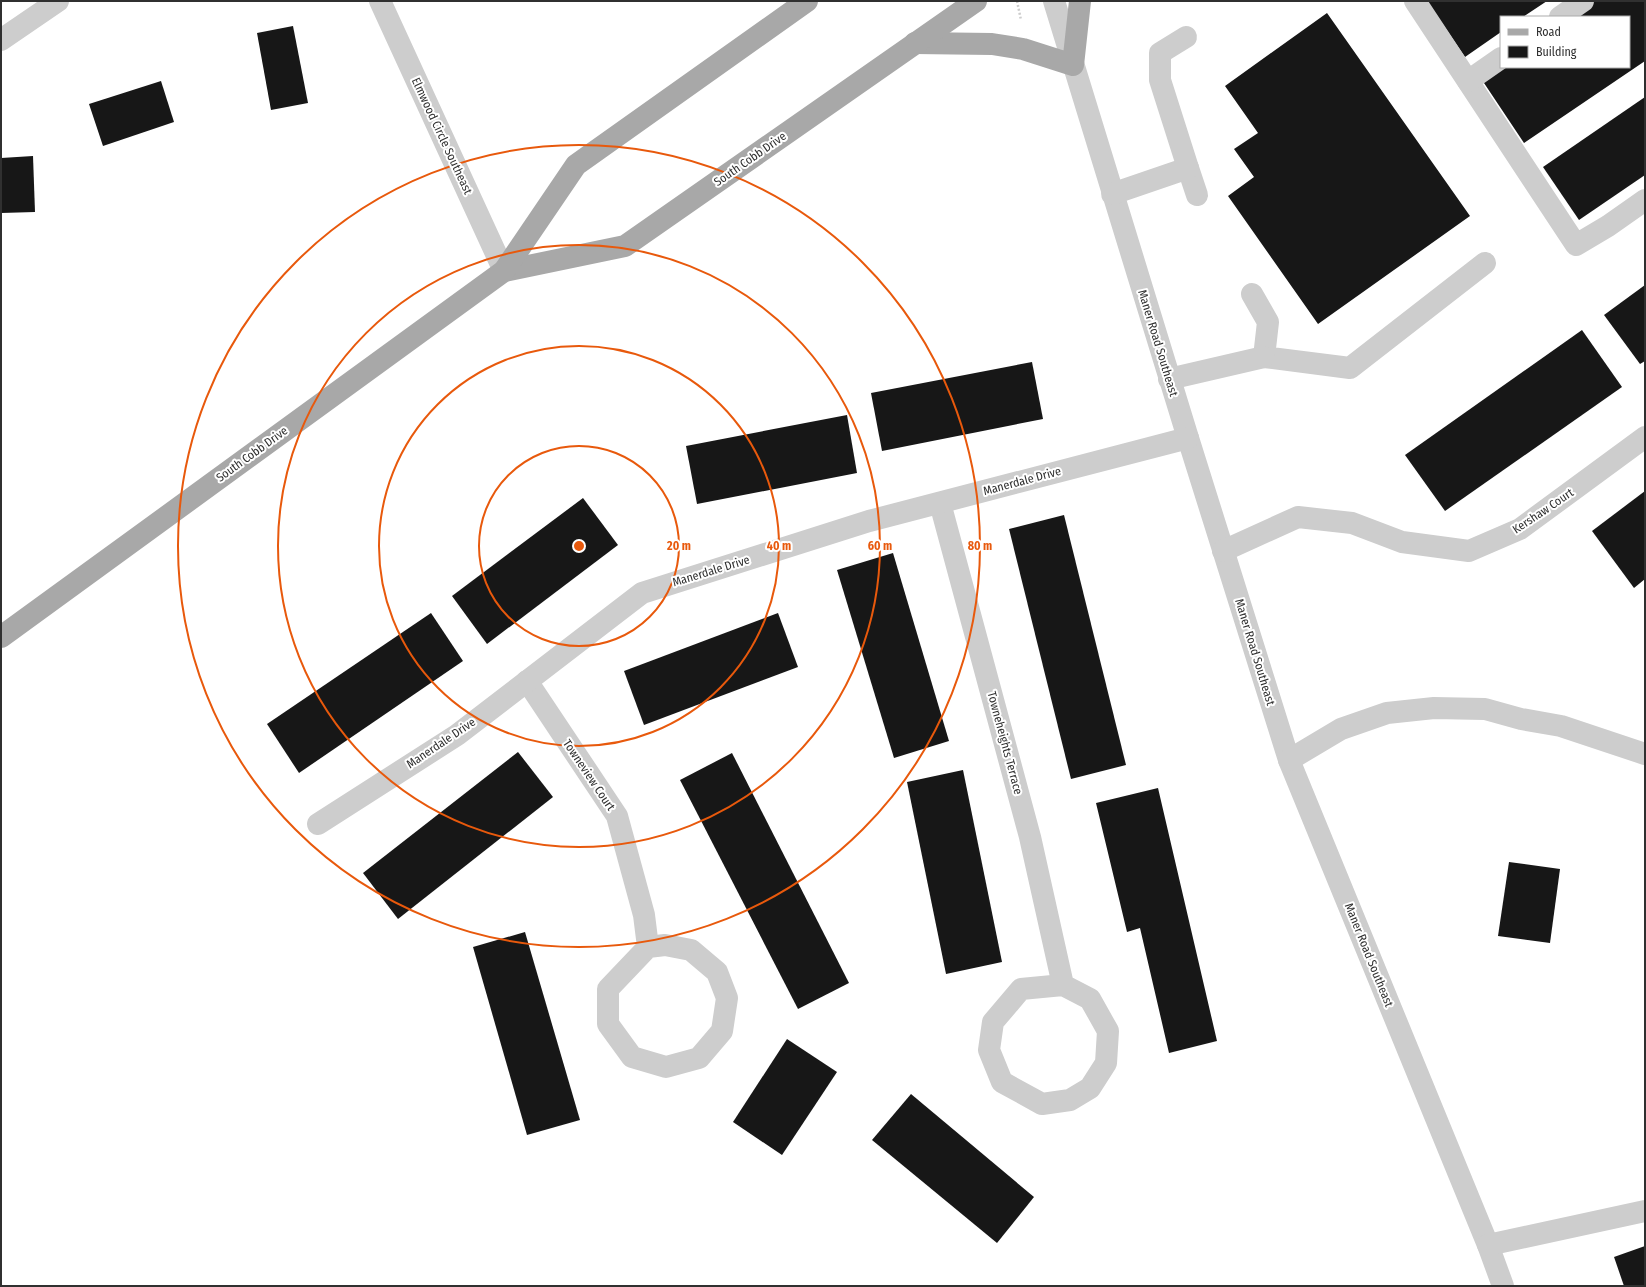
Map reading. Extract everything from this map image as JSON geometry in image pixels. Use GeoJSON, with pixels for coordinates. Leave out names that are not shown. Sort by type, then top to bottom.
{"type":"FeatureCollection","features":[{"type":"Feature","properties":{"kind":"main road","name":"South Cobb Drive"},"geometry":{"type":"LineString","coordinates":[[1,637],[504,271],[576,165],[807,1]]}},
{"type":"Feature","properties":{"kind":"main road","name":"South Cobb Drive"},"geometry":{"type":"LineString","coordinates":[[504,271],[625,246],[976,1]]}},
{"type":"Feature","properties":{"kind":"main road"},"geometry":{"type":"LineString","coordinates":[[915,43],[992,44],[1024,49],[1073,66],[1080,1]]}},
{"type":"Feature","properties":{"kind":"street"},"geometry":{"type":"LineString","coordinates":[[1,40],[58,1]]}},
{"type":"Feature","properties":{"kind":"street","name":"Elmwood Circle Southeast"},"geometry":{"type":"LineString","coordinates":[[380,1],[504,271]]}},
{"type":"Feature","properties":{"kind":"street","name":"Maner Road Southeast"},"geometry":{"type":"LineString","coordinates":[[1054,1],[1169,379],[1289,760],[1488,1245],[1503,1286]]}},
{"type":"Feature","properties":{"kind":"street"},"geometry":{"type":"LineString","coordinates":[[1415,1],[1576,245],[1608,226],[1645,200]]}},
{"type":"Feature","properties":{"kind":"street"},"geometry":{"type":"LineString","coordinates":[[1561,16],[1583,1]]}},
{"type":"Feature","properties":{"kind":"street"},"geometry":{"type":"LineString","coordinates":[[1186,36],[1160,53],[1160,80],[1197,195]]}},
{"type":"Feature","properties":{"kind":"street"},"geometry":{"type":"LineString","coordinates":[[1468,81],[1500,59]]}},
{"type":"Feature","properties":{"kind":"street"},"geometry":{"type":"LineString","coordinates":[[1112,194],[1188,168]]}},
{"type":"Feature","properties":{"kind":"street"},"geometry":{"type":"LineString","coordinates":[[1169,379],[1264,358],[1350,368],[1485,263]]}},
{"type":"Feature","properties":{"kind":"street"},"geometry":{"type":"LineString","coordinates":[[1252,294],[1268,322],[1264,358]]}},
{"type":"Feature","properties":{"kind":"street","name":"Kershaw Court"},"geometry":{"type":"LineString","coordinates":[[1223,551],[1298,517],[1352,523],[1402,542],[1469,552],[1520,529],[1645,437]]}},
{"type":"Feature","properties":{"kind":"street","name":"Manerdale Drive"},"geometry":{"type":"LineString","coordinates":[[318,824],[457,734],[642,593],[869,521],[1188,438]]}},
{"type":"Feature","properties":{"kind":"street","name":"Towneheights Terrace"},"geometry":{"type":"LineString","coordinates":[[940,503],[1030,838],[1063,985]]}},
{"type":"Feature","properties":{"kind":"street","name":"Towneview Court"},"geometry":{"type":"LineString","coordinates":[[527,681],[617,816],[644,914],[648,948]]}},
{"type":"Feature","properties":{"kind":"street"},"geometry":{"type":"LineString","coordinates":[[1289,760],[1341,729],[1387,713],[1434,708],[1485,710],[1521,719],[1561,726],[1645,754]]}},
{"type":"Feature","properties":{"kind":"street"},"geometry":{"type":"LineString","coordinates":[[665,945],[691,950],[717,972],[727,998],[722,1031],[699,1058],[666,1067],[632,1057],[608,1024],[608,989],[648,948],[665,945]]}},
{"type":"Feature","properties":{"kind":"street"},"geometry":{"type":"LineString","coordinates":[[1063,985],[1090,999],[1108,1031],[1106,1063],[1090,1088],[1070,1100],[1042,1104],[1002,1082],[989,1050],[993,1022],[1021,989],[1063,985]]}},
{"type":"Feature","properties":{"kind":"street"},"geometry":{"type":"LineString","coordinates":[[1488,1245],[1645,1211]]}},
{"type":"Feature","properties":{"kind":"path"},"geometry":{"type":"LineString","coordinates":[[1017,1],[1021,19]]}},
{"type":"Feature","properties":{"kind":"building"},"geometry":{"type":"Polygon","coordinates":[[[1427,1],[1547,1],[1524,16],[1500,16],[1500,33],[1465,57],[1427,1]]]}},
{"type":"Feature","properties":{"kind":"building"},"geometry":{"type":"Polygon","coordinates":[[[1594,1],[1645,1],[1645,61],[1524,143],[1480,77],[1500,67],[1630,68],[1630,16],[1572,16],[1594,1]]]}},
{"type":"Feature","properties":{"kind":"building"},"geometry":{"type":"Polygon","coordinates":[[[1327,13],[1470,216],[1318,324],[1228,196],[1254,177],[1234,149],[1258,133],[1225,86],[1327,13]]]}},
{"type":"Feature","properties":{"kind":"building"},"geometry":{"type":"Polygon","coordinates":[[[293,26],[308,103],[271,110],[257,33],[293,26]]]}},
{"type":"Feature","properties":{"kind":"building"},"geometry":{"type":"Polygon","coordinates":[[[161,81],[174,122],[103,146],[89,104],[161,81]]]}},
{"type":"Feature","properties":{"kind":"building"},"geometry":{"type":"Polygon","coordinates":[[[1645,97],[1645,175],[1579,220],[1543,167],[1645,97]]]}},
{"type":"Feature","properties":{"kind":"building"},"geometry":{"type":"Polygon","coordinates":[[[33,156],[35,212],[1,213],[1,158],[33,156]]]}},
{"type":"Feature","properties":{"kind":"building"},"geometry":{"type":"Polygon","coordinates":[[[1645,285],[1645,361],[1640,364],[1604,315],[1645,285]]]}},
{"type":"Feature","properties":{"kind":"building"},"geometry":{"type":"Polygon","coordinates":[[[1582,330],[1622,387],[1445,511],[1405,455],[1582,330]]]}},
{"type":"Feature","properties":{"kind":"building"},"geometry":{"type":"Polygon","coordinates":[[[1032,362],[1043,419],[882,451],[871,393],[1032,362]]]}},
{"type":"Feature","properties":{"kind":"building"},"geometry":{"type":"Polygon","coordinates":[[[847,415],[857,473],[697,504],[686,446],[847,415]]]}},
{"type":"Feature","properties":{"kind":"building"},"geometry":{"type":"Polygon","coordinates":[[[1645,491],[1645,579],[1634,588],[1592,531],[1645,491]]]}},
{"type":"Feature","properties":{"kind":"building"},"geometry":{"type":"Polygon","coordinates":[[[583,498],[618,545],[487,644],[452,596],[583,498]]]}},
{"type":"Feature","properties":{"kind":"building"},"geometry":{"type":"Polygon","coordinates":[[[1064,515],[1126,765],[1071,779],[1009,529],[1064,515]]]}},
{"type":"Feature","properties":{"kind":"building"},"geometry":{"type":"Polygon","coordinates":[[[893,553],[949,741],[894,758],[837,570],[893,553]]]}},
{"type":"Feature","properties":{"kind":"building"},"geometry":{"type":"Polygon","coordinates":[[[431,613],[463,661],[299,773],[267,724],[431,613]]]}},
{"type":"Feature","properties":{"kind":"building"},"geometry":{"type":"Polygon","coordinates":[[[778,613],[798,667],[644,725],[624,671],[778,613]]]}},
{"type":"Feature","properties":{"kind":"building"},"geometry":{"type":"Polygon","coordinates":[[[518,752],[553,797],[398,919],[363,873],[518,752]]]}},
{"type":"Feature","properties":{"kind":"building"},"geometry":{"type":"Polygon","coordinates":[[[732,753],[849,983],[798,1009],[680,780],[732,753]]]}},
{"type":"Feature","properties":{"kind":"building"},"geometry":{"type":"Polygon","coordinates":[[[963,770],[1002,962],[946,974],[907,782],[963,770]]]}},
{"type":"Feature","properties":{"kind":"building"},"geometry":{"type":"Polygon","coordinates":[[[1158,788],[1217,1041],[1169,1053],[1140,928],[1127,932],[1096,803],[1158,788]]]}},
{"type":"Feature","properties":{"kind":"building"},"geometry":{"type":"Polygon","coordinates":[[[1509,862],[1560,869],[1550,943],[1498,936],[1509,862]]]}},
{"type":"Feature","properties":{"kind":"building"},"geometry":{"type":"Polygon","coordinates":[[[525,932],[580,1120],[527,1135],[473,947],[525,932]]]}},
{"type":"Feature","properties":{"kind":"building"},"geometry":{"type":"Polygon","coordinates":[[[787,1039],[837,1072],[782,1155],[733,1122],[787,1039]]]}},
{"type":"Feature","properties":{"kind":"building"},"geometry":{"type":"Polygon","coordinates":[[[911,1094],[1034,1197],[997,1243],[872,1140],[911,1094]]]}},
{"type":"Feature","properties":{"kind":"building"},"geometry":{"type":"Polygon","coordinates":[[[1645,1246],[1645,1286],[1624,1286],[1614,1257],[1645,1246]]]}}]}
